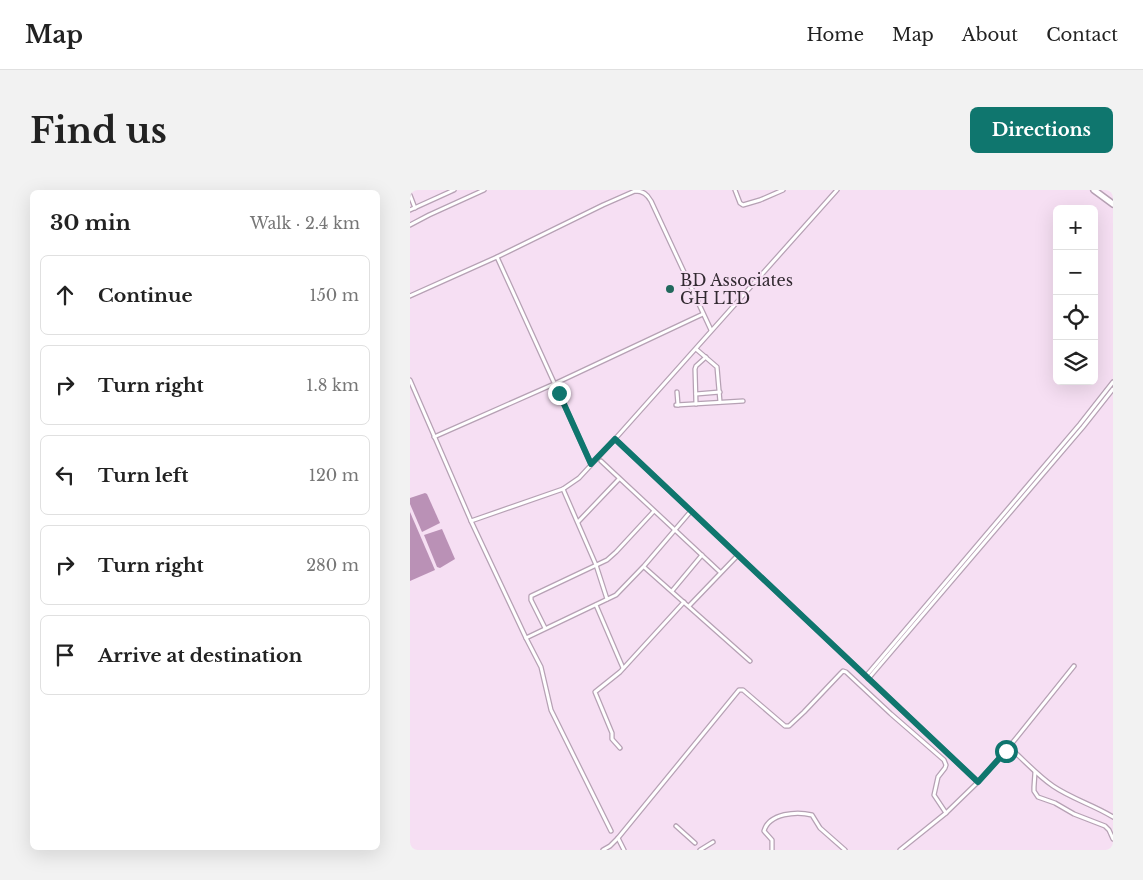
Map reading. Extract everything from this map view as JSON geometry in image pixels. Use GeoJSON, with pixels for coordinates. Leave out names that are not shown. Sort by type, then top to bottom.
{"type":"FeatureCollection","features":[{"type":"Feature","properties":{"kind":"highway"},"geometry":{"type":"LineString","coordinates":[[1094,190],[1113,203]]}},
{"type":"Feature","properties":{"kind":"highway"},"geometry":{"type":"LineString","coordinates":[[1099,190],[1113,203]]}},
{"type":"Feature","properties":{"kind":"street"},"geometry":{"type":"LineString","coordinates":[[410,210],[454,190]]}},
{"type":"Feature","properties":{"kind":"street"},"geometry":{"type":"LineString","coordinates":[[410,225],[484,190]]}},
{"type":"Feature","properties":{"kind":"street"},"geometry":{"type":"LineString","coordinates":[[735,190],[740,203],[743,205],[783,190]]}},
{"type":"Feature","properties":{"kind":"street"},"geometry":{"type":"LineString","coordinates":[[471,521],[563,489],[579,478],[837,190]]}},
{"type":"Feature","properties":{"kind":"street"},"geometry":{"type":"LineString","coordinates":[[410,296],[497,257],[603,205],[635,191],[640,191],[648,195],[712,330]]}},
{"type":"Feature","properties":{"kind":"street"},"geometry":{"type":"LineString","coordinates":[[410,195],[415,208]]}},
{"type":"Feature","properties":{"kind":"street"},"geometry":{"type":"LineString","coordinates":[[497,257],[591,464]]}},
{"type":"Feature","properties":{"kind":"street"},"geometry":{"type":"LineString","coordinates":[[434,437],[554,384],[703,314]]}},
{"type":"Feature","properties":{"kind":"street"},"geometry":{"type":"LineString","coordinates":[[707,321],[717,324]]}},
{"type":"Feature","properties":{"kind":"street"},"geometry":{"type":"LineString","coordinates":[[696,349],[717,367],[720,402]]}},
{"type":"Feature","properties":{"kind":"street"},"geometry":{"type":"LineString","coordinates":[[696,404],[695,369],[706,357]]}},
{"type":"Feature","properties":{"kind":"street"},"geometry":{"type":"LineString","coordinates":[[410,380],[471,521],[541,667],[551,710],[611,831]]}},
{"type":"Feature","properties":{"kind":"street"},"geometry":{"type":"LineString","coordinates":[[867,677],[1080,424],[1113,382]]}},
{"type":"Feature","properties":{"kind":"street"},"geometry":{"type":"LineString","coordinates":[[867,677],[1113,389]]}},
{"type":"Feature","properties":{"kind":"street"},"geometry":{"type":"LineString","coordinates":[[677,392],[677,405],[742,401]]}},
{"type":"Feature","properties":{"kind":"street"},"geometry":{"type":"LineString","coordinates":[[696,394],[720,392]]}},
{"type":"Feature","properties":{"kind":"street"},"geometry":{"type":"LineString","coordinates":[[615,439],[978,782]]}},
{"type":"Feature","properties":{"kind":"street"},"geometry":{"type":"LineString","coordinates":[[601,461],[720,572]]}},
{"type":"Feature","properties":{"kind":"street"},"geometry":{"type":"LineString","coordinates":[[578,522],[619,479]]}},
{"type":"Feature","properties":{"kind":"street"},"geometry":{"type":"LineString","coordinates":[[563,489],[596,565],[607,599]]}},
{"type":"Feature","properties":{"kind":"street"},"geometry":{"type":"LineString","coordinates":[[545,628],[531,600],[531,596],[607,560],[654,511]]}},
{"type":"Feature","properties":{"kind":"street"},"geometry":{"type":"LineString","coordinates":[[526,638],[616,595],[644,566],[691,511]]}},
{"type":"Feature","properties":{"kind":"street"},"geometry":{"type":"LineString","coordinates":[[689,606],[738,554]]}},
{"type":"Feature","properties":{"kind":"street"},"geometry":{"type":"LineString","coordinates":[[672,591],[702,555]]}},
{"type":"Feature","properties":{"kind":"street"},"geometry":{"type":"LineString","coordinates":[[644,566],[750,661]]}},
{"type":"Feature","properties":{"kind":"street"},"geometry":{"type":"LineString","coordinates":[[620,748],[612,739],[612,733],[595,692],[623,668],[684,602]]}},
{"type":"Feature","properties":{"kind":"street"},"geometry":{"type":"LineString","coordinates":[[596,605],[623,668]]}},
{"type":"Feature","properties":{"kind":"street"},"geometry":{"type":"LineString","coordinates":[[900,850],[946,813],[978,782],[1009,747],[1074,666]]}},
{"type":"Feature","properties":{"kind":"street"},"geometry":{"type":"LineString","coordinates":[[603,850],[618,838],[738,690],[743,690],[785,726],[789,726],[843,671],[944,760],[946,765],[938,777],[934,794],[946,813]]}},
{"type":"Feature","properties":{"kind":"street"},"geometry":{"type":"LineString","coordinates":[[1009,747],[1058,789],[1101,809],[1113,817]]}},
{"type":"Feature","properties":{"kind":"street"},"geometry":{"type":"LineString","coordinates":[[1035,771],[1034,791],[1038,797],[1105,826],[1113,839]]}},
{"type":"Feature","properties":{"kind":"street"},"geometry":{"type":"LineString","coordinates":[[772,850],[772,840],[764,831],[767,824],[775,818],[796,813],[812,815],[820,828],[846,850]]}},
{"type":"Feature","properties":{"kind":"street"},"geometry":{"type":"LineString","coordinates":[[676,826],[694,843]]}},
{"type":"Feature","properties":{"kind":"street"},"geometry":{"type":"LineString","coordinates":[[618,838],[624,850]]}},
{"type":"Feature","properties":{"kind":"street"},"geometry":{"type":"LineString","coordinates":[[700,850],[713,842]]}},
{"type":"Feature","properties":{"kind":"shaded area"},"geometry":{"type":"Polygon","coordinates":[[[425,493],[440,523],[422,532],[410,504],[410,498],[425,493]]]}},
{"type":"Feature","properties":{"kind":"shaded area"},"geometry":{"type":"Polygon","coordinates":[[[410,512],[435,570],[410,581],[410,512]]]}},
{"type":"Feature","properties":{"kind":"shaded area"},"geometry":{"type":"Polygon","coordinates":[[[442,529],[455,559],[440,568],[437,567],[424,535],[442,529]]]}},
{"type":"Feature","properties":{"kind":"place","name":"BD Associates GH LTD"},"geometry":{"type":"Point","coordinates":[670,289]}},
{"type":"Feature","properties":{"kind":"route"},"geometry":{"type":"LineString","coordinates":[[559,393],[591,464],[615,439],[978,782],[1006,751]]}}]}
